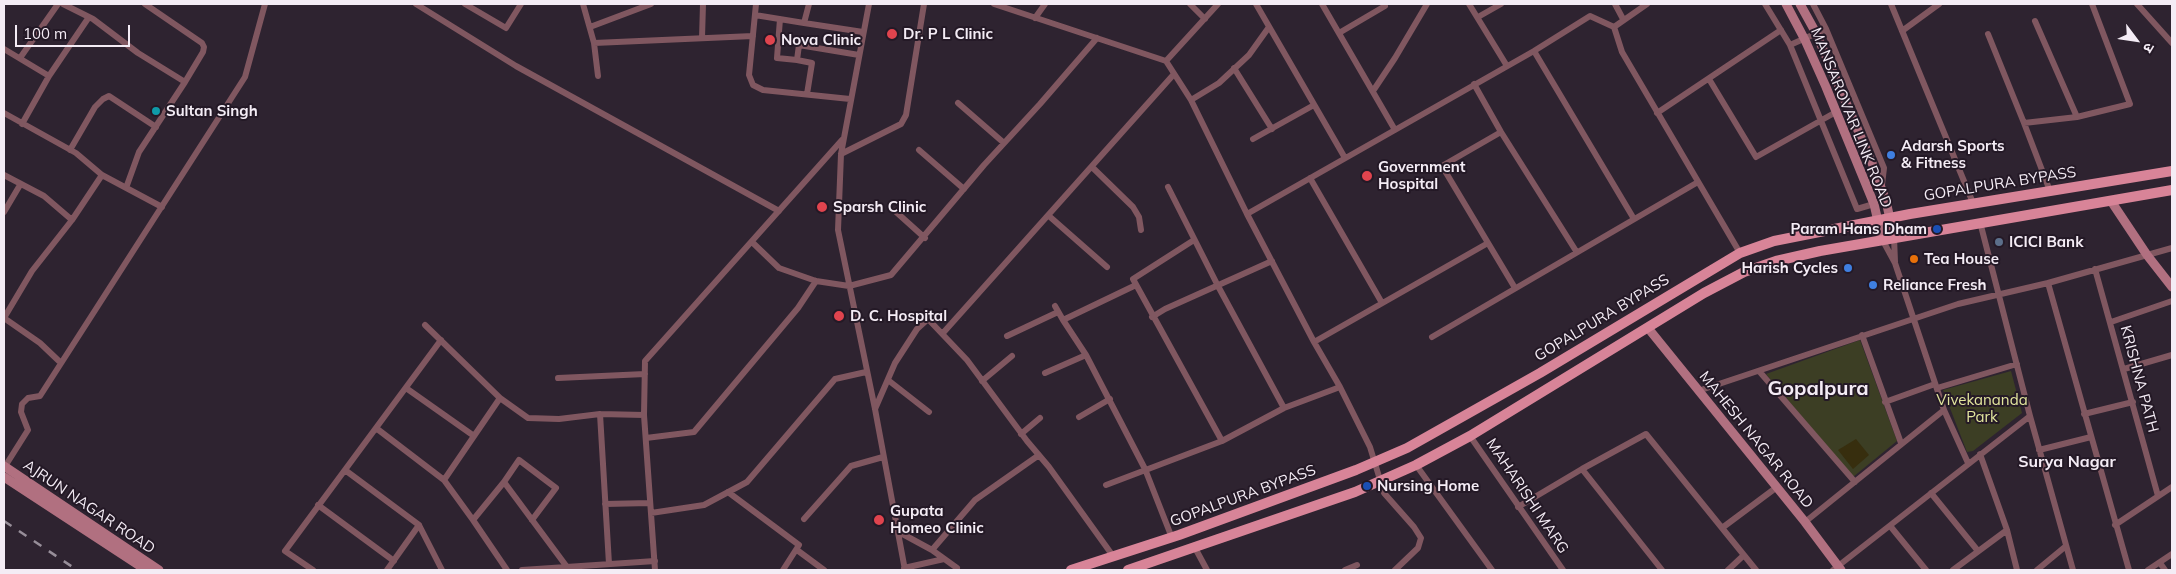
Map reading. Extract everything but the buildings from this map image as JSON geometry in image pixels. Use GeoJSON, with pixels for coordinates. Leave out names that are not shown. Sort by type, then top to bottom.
{"type":"FeatureCollection","features":[{"type":"Feature","properties":{"kind":"main road","name":"GOPALPURA BYPASS"},"geometry":{"type":"LineString","coordinates":[[1071,570],[1172,538],[1375,462],[1407,448],[1540,373],[1740,253],[1774,241],[1890,218],[2172,171]]}},
{"type":"Feature","properties":{"kind":"main road","name":"GOPALPURA BYPASS"},"geometry":{"type":"LineString","coordinates":[[1128,570],[1355,492],[1416,465],[1470,436],[1704,293],[1744,272],[1776,261],[1820,250],[2172,190]]}},
{"type":"Feature","properties":{"kind":"street"},"geometry":{"type":"LineString","coordinates":[[20,58],[58,4]]}},
{"type":"Feature","properties":{"kind":"street"},"geometry":{"type":"LineString","coordinates":[[63,4],[89,17],[138,53],[185,82]]}},
{"type":"Feature","properties":{"kind":"street"},"geometry":{"type":"LineString","coordinates":[[126,188],[139,152],[203,52],[202,43],[145,4]]}},
{"type":"Feature","properties":{"kind":"street"},"geometry":{"type":"LineString","coordinates":[[4,467],[28,430],[21,412],[22,404],[28,398],[40,396],[245,77],[265,4]]}},
{"type":"Feature","properties":{"kind":"street"},"geometry":{"type":"LineString","coordinates":[[416,4],[516,66],[779,211]]}},
{"type":"Feature","properties":{"kind":"street"},"geometry":{"type":"LineString","coordinates":[[465,4],[506,28],[518,5]]}},
{"type":"Feature","properties":{"kind":"street"},"geometry":{"type":"LineString","coordinates":[[583,4],[594,42],[598,76]]}},
{"type":"Feature","properties":{"kind":"street"},"geometry":{"type":"LineString","coordinates":[[590,27],[651,4]]}},
{"type":"Feature","properties":{"kind":"street"},"geometry":{"type":"LineString","coordinates":[[702,38],[703,4]]}},
{"type":"Feature","properties":{"kind":"street"},"geometry":{"type":"LineString","coordinates":[[756,4],[749,75],[753,85],[763,90],[850,98]]}},
{"type":"Feature","properties":{"kind":"street"},"geometry":{"type":"LineString","coordinates":[[804,23],[809,4]]}},
{"type":"Feature","properties":{"kind":"street"},"geometry":{"type":"LineString","coordinates":[[869,4],[841,154],[838,230],[875,409],[905,569],[944,559]]}},
{"type":"Feature","properties":{"kind":"street"},"geometry":{"type":"LineString","coordinates":[[841,154],[901,124],[906,115],[924,4]]}},
{"type":"Feature","properties":{"kind":"street"},"geometry":{"type":"LineString","coordinates":[[994,4],[1006,5],[1032,17],[1166,61],[1191,100],[1247,214],[1314,342],[1340,387],[1375,462],[1384,493],[1414,527],[1421,538],[1418,548],[1395,570]]}},
{"type":"Feature","properties":{"kind":"street"},"geometry":{"type":"LineString","coordinates":[[1032,17],[1045,4]]}},
{"type":"Feature","properties":{"kind":"street"},"geometry":{"type":"LineString","coordinates":[[1190,4],[1205,19]]}},
{"type":"Feature","properties":{"kind":"street"},"geometry":{"type":"LineString","coordinates":[[1166,61],[1218,4]]}},
{"type":"Feature","properties":{"kind":"street"},"geometry":{"type":"LineString","coordinates":[[1256,4],[1345,158]]}},
{"type":"Feature","properties":{"kind":"street"},"geometry":{"type":"LineString","coordinates":[[1322,4],[1395,130]]}},
{"type":"Feature","properties":{"kind":"street"},"geometry":{"type":"LineString","coordinates":[[1339,33],[1385,6],[1384,4]]}},
{"type":"Feature","properties":{"kind":"street"},"geometry":{"type":"LineString","coordinates":[[1373,91],[1396,58],[1427,4]]}},
{"type":"Feature","properties":{"kind":"street"},"geometry":{"type":"LineString","coordinates":[[1469,4],[1507,66]]}},
{"type":"Feature","properties":{"kind":"street"},"geometry":{"type":"LineString","coordinates":[[1478,17],[1501,4]]}},
{"type":"Feature","properties":{"kind":"street"},"geometry":{"type":"LineString","coordinates":[[1615,4],[1623,19]]}},
{"type":"Feature","properties":{"kind":"street"},"geometry":{"type":"LineString","coordinates":[[1614,27],[1647,4]]}},
{"type":"Feature","properties":{"kind":"street"},"geometry":{"type":"LineString","coordinates":[[1765,4],[1790,45],[1857,209],[1874,204]]}},
{"type":"Feature","properties":{"kind":"street","name":"MANSAROVAR LINK ROAD"},"geometry":{"type":"LineString","coordinates":[[1786,4],[1805,40],[1836,112],[1874,204],[1882,239],[1895,263]]}},
{"type":"Feature","properties":{"kind":"street","name":"MANSAROVAR LINK ROAD"},"geometry":{"type":"LineString","coordinates":[[1800,4],[1816,33],[1882,189],[1894,237],[1895,263]]}},
{"type":"Feature","properties":{"kind":"street"},"geometry":{"type":"LineString","coordinates":[[1813,4],[1826,29],[1884,168],[1882,189]]}},
{"type":"Feature","properties":{"kind":"street"},"geometry":{"type":"LineString","coordinates":[[1891,4],[1973,203]]}},
{"type":"Feature","properties":{"kind":"street"},"geometry":{"type":"LineString","coordinates":[[1902,31],[1939,4]]}},
{"type":"Feature","properties":{"kind":"street"},"geometry":{"type":"LineString","coordinates":[[2024,122],[2077,117],[2130,104],[2092,4]]}},
{"type":"Feature","properties":{"kind":"street"},"geometry":{"type":"LineString","coordinates":[[2137,4],[2171,40]]}},
{"type":"Feature","properties":{"kind":"street"},"geometry":{"type":"LineString","coordinates":[[755,15],[863,32]]}},
{"type":"Feature","properties":{"kind":"street"},"geometry":{"type":"LineString","coordinates":[[1247,214],[1507,66],[1590,16],[1614,27],[1622,52],[1740,253]]}},
{"type":"Feature","properties":{"kind":"street"},"geometry":{"type":"LineString","coordinates":[[22,124],[50,76],[89,17]]}},
{"type":"Feature","properties":{"kind":"street"},"geometry":{"type":"LineString","coordinates":[[780,19],[776,58],[812,63],[808,94]]}},
{"type":"Feature","properties":{"kind":"street"},"geometry":{"type":"LineString","coordinates":[[2035,21],[2077,117]]}},
{"type":"Feature","properties":{"kind":"street"},"geometry":{"type":"LineString","coordinates":[[1191,100],[1218,83],[1249,55],[1269,27]]}},
{"type":"Feature","properties":{"kind":"street"},"geometry":{"type":"LineString","coordinates":[[1790,45],[1805,40],[1826,29]]}},
{"type":"Feature","properties":{"kind":"street"},"geometry":{"type":"LineString","coordinates":[[1657,113],[1781,30]]}},
{"type":"Feature","properties":{"kind":"street"},"geometry":{"type":"LineString","coordinates":[[1988,34],[2050,191]]}},
{"type":"Feature","properties":{"kind":"street"},"geometry":{"type":"LineString","coordinates":[[594,42],[753,36]]}},
{"type":"Feature","properties":{"kind":"street"},"geometry":{"type":"LineString","coordinates":[[752,242],[779,268],[816,281],[849,286],[891,275],[1097,38]]}},
{"type":"Feature","properties":{"kind":"street"},"geometry":{"type":"LineString","coordinates":[[797,60],[799,45],[859,55]]}},
{"type":"Feature","properties":{"kind":"street"},"geometry":{"type":"LineString","coordinates":[[4,49],[50,76]]}},
{"type":"Feature","properties":{"kind":"street"},"geometry":{"type":"LineString","coordinates":[[1534,50],[1634,219]]}},
{"type":"Feature","properties":{"kind":"street"},"geometry":{"type":"LineString","coordinates":[[1234,68],[1272,129]]}},
{"type":"Feature","properties":{"kind":"street"},"geometry":{"type":"LineString","coordinates":[[943,333],[1174,74]]}},
{"type":"Feature","properties":{"kind":"street"},"geometry":{"type":"LineString","coordinates":[[1709,79],[1756,157],[1836,112]]}},
{"type":"Feature","properties":{"kind":"street"},"geometry":{"type":"LineString","coordinates":[[1474,84],[1501,132],[1576,252]]}},
{"type":"Feature","properties":{"kind":"street"},"geometry":{"type":"LineString","coordinates":[[70,150],[96,107],[103,98],[109,96],[156,126]]}},
{"type":"Feature","properties":{"kind":"street"},"geometry":{"type":"LineString","coordinates":[[958,103],[1004,143]]}},
{"type":"Feature","properties":{"kind":"street"},"geometry":{"type":"LineString","coordinates":[[1253,139],[1314,105]]}},
{"type":"Feature","properties":{"kind":"street"},"geometry":{"type":"LineString","coordinates":[[4,113],[70,150],[102,175],[162,207]]}},
{"type":"Feature","properties":{"kind":"street"},"geometry":{"type":"LineString","coordinates":[[1501,132],[1442,166],[1515,288]]}},
{"type":"Feature","properties":{"kind":"street"},"geometry":{"type":"LineString","coordinates":[[656,570],[644,415],[645,361],[844,139]]}},
{"type":"Feature","properties":{"kind":"street"},"geometry":{"type":"LineString","coordinates":[[919,150],[964,189]]}},
{"type":"Feature","properties":{"kind":"street"},"geometry":{"type":"LineString","coordinates":[[1092,167],[1133,207],[1139,217],[1141,230]]}},
{"type":"Feature","properties":{"kind":"street"},"geometry":{"type":"LineString","coordinates":[[4,175],[44,196],[72,220]]}},
{"type":"Feature","properties":{"kind":"street"},"geometry":{"type":"LineString","coordinates":[[61,364],[40,343],[4,318],[32,271],[72,220],[102,175]]}},
{"type":"Feature","properties":{"kind":"street"},"geometry":{"type":"LineString","coordinates":[[1310,178],[1382,302]]}},
{"type":"Feature","properties":{"kind":"street"},"geometry":{"type":"LineString","coordinates":[[1432,337],[1698,182]]}},
{"type":"Feature","properties":{"kind":"street"},"geometry":{"type":"LineString","coordinates":[[4,212],[20,185]]}},
{"type":"Feature","properties":{"kind":"street"},"geometry":{"type":"LineString","coordinates":[[1168,186],[1218,286],[1284,408]]}},
{"type":"Feature","properties":{"kind":"street"},"geometry":{"type":"LineString","coordinates":[[2111,201],[2147,255],[2172,287]]}},
{"type":"Feature","properties":{"kind":"street"},"geometry":{"type":"LineString","coordinates":[[895,211],[925,238]]}},
{"type":"Feature","properties":{"kind":"street"},"geometry":{"type":"LineString","coordinates":[[1049,216],[1107,267]]}},
{"type":"Feature","properties":{"kind":"street"},"geometry":{"type":"LineString","coordinates":[[1980,222],[2039,450],[2073,570]]}},
{"type":"Feature","properties":{"kind":"street"},"geometry":{"type":"LineString","coordinates":[[1194,240],[1133,279],[1152,317],[1222,441]]}},
{"type":"Feature","properties":{"kind":"street"},"geometry":{"type":"LineString","coordinates":[[1314,342],[1488,243]]}},
{"type":"Feature","properties":{"kind":"street"},"geometry":{"type":"LineString","coordinates":[[1698,391],[1958,304],[2048,283],[2172,248]]}},
{"type":"Feature","properties":{"kind":"street"},"geometry":{"type":"LineString","coordinates":[[1152,317],[1165,309],[1272,261]]}},
{"type":"Feature","properties":{"kind":"street"},"geometry":{"type":"LineString","coordinates":[[1895,263],[1944,410],[1968,463]]}},
{"type":"Feature","properties":{"kind":"street","name":"KRISHNA PATH"},"geometry":{"type":"LineString","coordinates":[[2096,269],[2158,496]]}},
{"type":"Feature","properties":{"kind":"street"},"geometry":{"type":"LineString","coordinates":[[646,438],[694,432],[798,308],[816,281]]}},
{"type":"Feature","properties":{"kind":"street"},"geometry":{"type":"LineString","coordinates":[[2048,283],[2129,570]]}},
{"type":"Feature","properties":{"kind":"street"},"geometry":{"type":"LineString","coordinates":[[1063,320],[1136,286]]}},
{"type":"Feature","properties":{"kind":"street"},"geometry":{"type":"LineString","coordinates":[[2111,322],[2172,301]]}},
{"type":"Feature","properties":{"kind":"street"},"geometry":{"type":"LineString","coordinates":[[1007,336],[1056,309],[1086,355],[1110,399],[1145,469],[1172,538]]}},
{"type":"Feature","properties":{"kind":"street"},"geometry":{"type":"LineString","coordinates":[[875,409],[895,363],[917,328],[928,319],[943,333],[982,381],[1113,556]]}},
{"type":"Feature","properties":{"kind":"street"},"geometry":{"type":"LineString","coordinates":[[425,325],[500,398],[528,418],[559,418],[600,414],[644,415]]}},
{"type":"Feature","properties":{"kind":"street","name":"MAHESH NAGAR ROAD"},"geometry":{"type":"LineString","coordinates":[[1648,328],[1805,522],[1838,569]]}},
{"type":"Feature","properties":{"kind":"street"},"geometry":{"type":"LineString","coordinates":[[1862,335],[1901,443]]}},
{"type":"Feature","properties":{"kind":"street"},"geometry":{"type":"LineString","coordinates":[[313,570],[284,551],[441,340]]}},
{"type":"Feature","properties":{"kind":"street"},"geometry":{"type":"LineString","coordinates":[[1045,373],[1086,355]]}},
{"type":"Feature","properties":{"kind":"street"},"geometry":{"type":"LineString","coordinates":[[2124,369],[2172,355]]}},
{"type":"Feature","properties":{"kind":"street"},"geometry":{"type":"LineString","coordinates":[[982,381],[1012,356]]}},
{"type":"Feature","properties":{"kind":"street"},"geometry":{"type":"LineString","coordinates":[[1885,402],[2017,364]]}},
{"type":"Feature","properties":{"kind":"street"},"geometry":{"type":"LineString","coordinates":[[1759,370],[1855,482]]}},
{"type":"Feature","properties":{"kind":"street"},"geometry":{"type":"LineString","coordinates":[[651,513],[704,505],[747,482],[835,379],[866,372]]}},
{"type":"Feature","properties":{"kind":"street"},"geometry":{"type":"LineString","coordinates":[[558,378],[644,374]]}},
{"type":"Feature","properties":{"kind":"street"},"geometry":{"type":"LineString","coordinates":[[888,380],[929,412]]}},
{"type":"Feature","properties":{"kind":"street"},"geometry":{"type":"LineString","coordinates":[[1106,485],[1222,441],[1284,408],[1340,387]]}},
{"type":"Feature","properties":{"kind":"street"},"geometry":{"type":"LineString","coordinates":[[406,388],[474,436]]}},
{"type":"Feature","properties":{"kind":"street"},"geometry":{"type":"LineString","coordinates":[[444,480],[500,398]]}},
{"type":"Feature","properties":{"kind":"street"},"geometry":{"type":"LineString","coordinates":[[1079,417],[1110,399]]}},
{"type":"Feature","properties":{"kind":"street"},"geometry":{"type":"LineString","coordinates":[[2084,414],[2133,402]]}},
{"type":"Feature","properties":{"kind":"street"},"geometry":{"type":"LineString","coordinates":[[1805,522],[1944,410]]}},
{"type":"Feature","properties":{"kind":"street"},"geometry":{"type":"LineString","coordinates":[[600,414],[609,564]]}},
{"type":"Feature","properties":{"kind":"street"},"geometry":{"type":"LineString","coordinates":[[1838,569],[1968,463],[2030,416]]}},
{"type":"Feature","properties":{"kind":"street"},"geometry":{"type":"LineString","coordinates":[[1021,434],[1040,418]]}},
{"type":"Feature","properties":{"kind":"street"},"geometry":{"type":"LineString","coordinates":[[376,428],[444,480],[507,570]]}},
{"type":"Feature","properties":{"kind":"street"},"geometry":{"type":"LineString","coordinates":[[1518,507],[1646,434],[1756,570]]}},
{"type":"Feature","properties":{"kind":"street","name":"MAHARISHI MARG"},"geometry":{"type":"LineString","coordinates":[[1470,436],[1562,570]]}},
{"type":"Feature","properties":{"kind":"street"},"geometry":{"type":"LineString","coordinates":[[2039,450],[2091,437]]}},
{"type":"Feature","properties":{"kind":"street"},"geometry":{"type":"LineString","coordinates":[[1980,454],[2007,530],[2017,570]]}},
{"type":"Feature","properties":{"kind":"street"},"geometry":{"type":"LineString","coordinates":[[932,550],[975,500],[1039,455]]}},
{"type":"Feature","properties":{"kind":"street"},"geometry":{"type":"LineString","coordinates":[[804,519],[851,466],[883,457]]}},
{"type":"Feature","properties":{"kind":"street"},"geometry":{"type":"LineString","coordinates":[[473,520],[519,460],[556,488],[532,520]]}},
{"type":"Feature","properties":{"kind":"street"},"geometry":{"type":"LineString","coordinates":[[1416,465],[1492,570]]}},
{"type":"Feature","properties":{"kind":"street","name":"AJRUN NAGAR ROAD"},"geometry":{"type":"LineString","coordinates":[[4,467],[159,570]]}},
{"type":"Feature","properties":{"kind":"street"},"geometry":{"type":"LineString","coordinates":[[1582,469],[1662,570]]}},
{"type":"Feature","properties":{"kind":"street"},"geometry":{"type":"LineString","coordinates":[[345,470],[419,525],[442,570]]}},
{"type":"Feature","properties":{"kind":"street","name":"AJRUN NAGAR ROAD"},"geometry":{"type":"LineString","coordinates":[[4,477],[146,570]]}},
{"type":"Feature","properties":{"kind":"street"},"geometry":{"type":"LineString","coordinates":[[504,482],[567,567]]}},
{"type":"Feature","properties":{"kind":"street"},"geometry":{"type":"LineString","coordinates":[[1722,528],[1777,487]]}},
{"type":"Feature","properties":{"kind":"street"},"geometry":{"type":"LineString","coordinates":[[2115,525],[2172,487]]}},
{"type":"Feature","properties":{"kind":"street"},"geometry":{"type":"LineString","coordinates":[[728,492],[799,545],[798,550],[783,570]]}},
{"type":"Feature","properties":{"kind":"street"},"geometry":{"type":"LineString","coordinates":[[1932,493],[1978,552]]}},
{"type":"Feature","properties":{"kind":"street"},"geometry":{"type":"LineString","coordinates":[[605,504],[650,503]]}},
{"type":"Feature","properties":{"kind":"street"},"geometry":{"type":"LineString","coordinates":[[318,505],[394,561]]}},
{"type":"Feature","properties":{"kind":"street"},"geometry":{"type":"LineString","coordinates":[[387,570],[419,525]]}},
{"type":"Feature","properties":{"kind":"street"},"geometry":{"type":"LineString","coordinates":[[1891,527],[1926,570]]}},
{"type":"Feature","properties":{"kind":"street"},"geometry":{"type":"LineString","coordinates":[[1953,570],[2007,530]]}},
{"type":"Feature","properties":{"kind":"street"},"geometry":{"type":"LineString","coordinates":[[897,531],[932,550],[957,568]]}},
{"type":"Feature","properties":{"kind":"street"},"geometry":{"type":"LineString","coordinates":[[1194,546],[1207,570]]}},
{"type":"Feature","properties":{"kind":"street"},"geometry":{"type":"LineString","coordinates":[[2037,570],[2066,546]]}},
{"type":"Feature","properties":{"kind":"street"},"geometry":{"type":"LineString","coordinates":[[798,550],[824,570]]}},
{"type":"Feature","properties":{"kind":"street"},"geometry":{"type":"LineString","coordinates":[[2148,570],[2172,554]]}},
{"type":"Feature","properties":{"kind":"street"},"geometry":{"type":"LineString","coordinates":[[1728,570],[1744,555]]}},
{"type":"Feature","properties":{"kind":"street"},"geometry":{"type":"LineString","coordinates":[[522,570],[655,561]]}},
{"type":"Feature","properties":{"kind":"street"},"geometry":{"type":"LineString","coordinates":[[2160,563],[2165,570]]}},
{"type":"Feature","properties":{"kind":"street"},"geometry":{"type":"LineString","coordinates":[[1345,570],[1357,565]]}},
{"type":"Feature","properties":{"kind":"green space"},"geometry":{"type":"Polygon","coordinates":[[[1860,340],[1897,441],[1853,477],[1766,374],[1860,340]]]}},
{"type":"Feature","properties":{"kind":"green space","name":"Vivekananda Park"},"geometry":{"type":"Polygon","coordinates":[[[2011,371],[2022,413],[1973,451],[1967,452],[1943,390],[2011,371]]]}},
{"type":"Feature","properties":{"kind":"sand"},"geometry":{"type":"Polygon","coordinates":[[[1856,439],[1869,455],[1853,469],[1838,450],[1856,439]]]}},
{"type":"Feature","properties":{"kind":"railway"},"geometry":{"type":"LineString","coordinates":[[4,521],[77,570]]}},
{"type":"Feature","properties":{"kind":"place","name":"Dr. P L Clinic"},"geometry":{"type":"Point","coordinates":[892,34]}},
{"type":"Feature","properties":{"kind":"place","name":"Nova Clinic"},"geometry":{"type":"Point","coordinates":[770,40]}},
{"type":"Feature","properties":{"kind":"place","name":"Sultan Singh"},"geometry":{"type":"Point","coordinates":[156,111]}},
{"type":"Feature","properties":{"kind":"place","name":"Adarsh Sports & Fitness"},"geometry":{"type":"Point","coordinates":[1891,155]}},
{"type":"Feature","properties":{"kind":"place","name":"Government Hospital"},"geometry":{"type":"Point","coordinates":[1367,176]}},
{"type":"Feature","properties":{"kind":"place","name":"Sparsh Clinic"},"geometry":{"type":"Point","coordinates":[822,207]}},
{"type":"Feature","properties":{"kind":"place","name":"Param Hans Dham"},"geometry":{"type":"Point","coordinates":[1937,229]}},
{"type":"Feature","properties":{"kind":"place","name":"ICICI Bank"},"geometry":{"type":"Point","coordinates":[1999,242]}},
{"type":"Feature","properties":{"kind":"place","name":"Tea House"},"geometry":{"type":"Point","coordinates":[1914,259]}},
{"type":"Feature","properties":{"kind":"place","name":"Harish Cycles"},"geometry":{"type":"Point","coordinates":[1848,268]}},
{"type":"Feature","properties":{"kind":"place","name":"Reliance Fresh"},"geometry":{"type":"Point","coordinates":[1873,285]}},
{"type":"Feature","properties":{"kind":"place","name":"D. C. Hospital"},"geometry":{"type":"Point","coordinates":[839,316]}},
{"type":"Feature","properties":{"kind":"place","name":"Nursing Home"},"geometry":{"type":"Point","coordinates":[1367,486]}},
{"type":"Feature","properties":{"kind":"place","name":"Gupata Homeo Clinic"},"geometry":{"type":"Point","coordinates":[879,520]}},
{"type":"Feature","properties":{"kind":"district","name":"Gopalpura"},"geometry":{"type":"Point","coordinates":[1818,389]}},
{"type":"Feature","properties":{"kind":"district","name":"Surya Nagar"},"geometry":{"type":"Point","coordinates":[2067,462]}}]}
